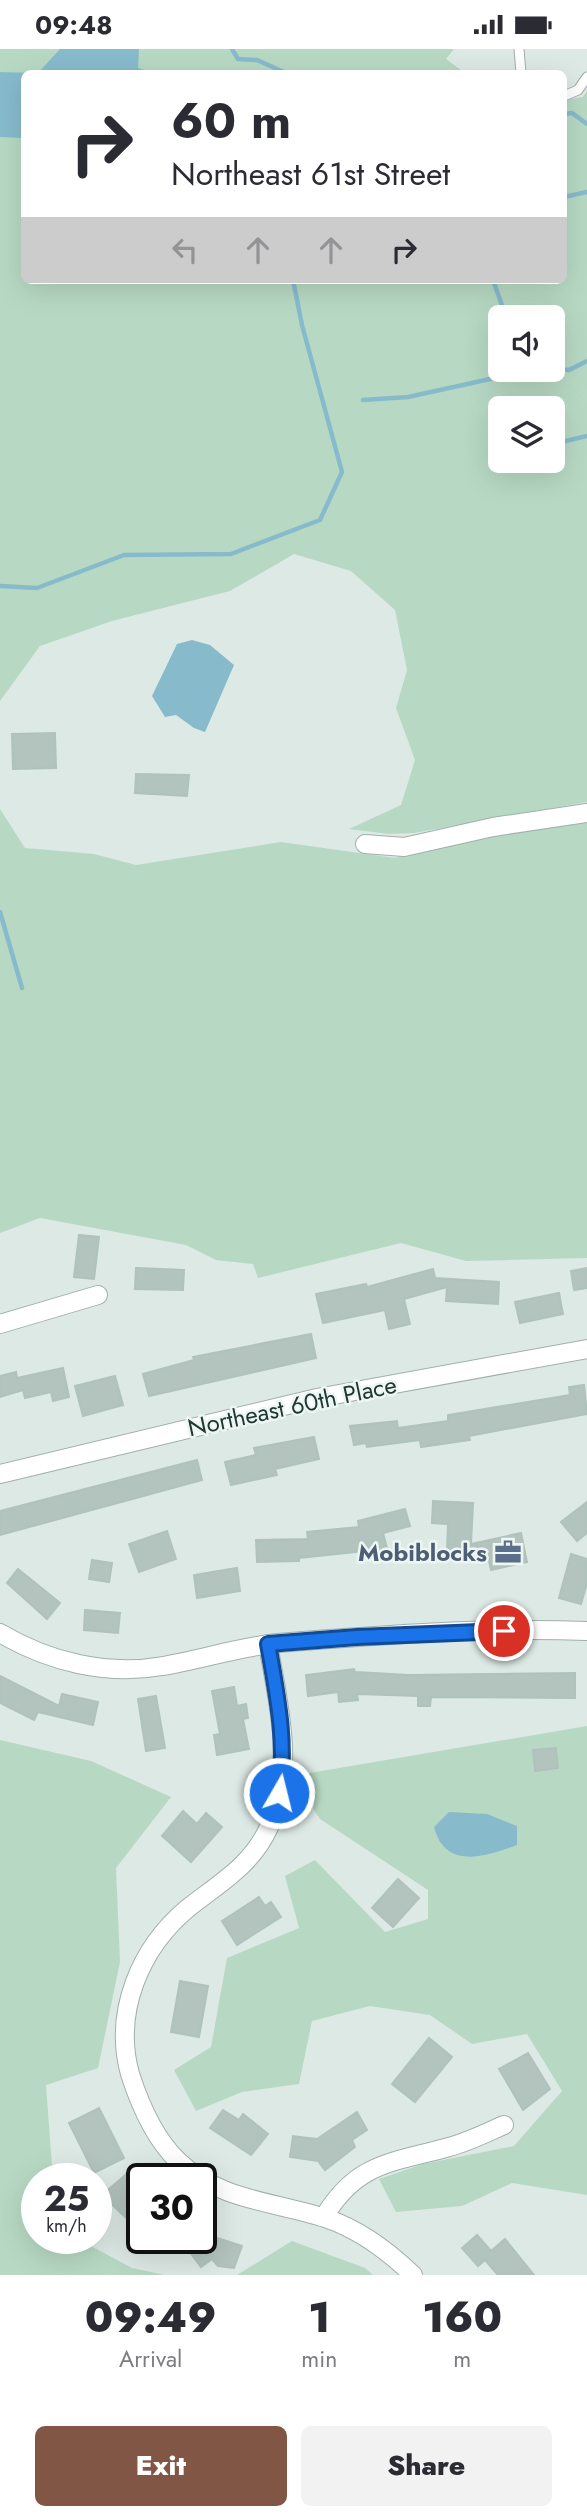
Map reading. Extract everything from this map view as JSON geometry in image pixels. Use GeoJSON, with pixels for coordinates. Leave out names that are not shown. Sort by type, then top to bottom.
{"type":"FeatureCollection","features":[{"type":"Feature","properties":{"kind":"street"},"geometry":{"type":"LineString","coordinates":[[365,844],[404,846],[493,827],[587,813]]}},
{"type":"Feature","properties":{"kind":"street"},"geometry":{"type":"LineString","coordinates":[[0,1324],[98,1295]]}},
{"type":"Feature","properties":{"kind":"street","name":"Northeast 60th Place"},"geometry":{"type":"LineString","coordinates":[[0,1474],[304,1401],[587,1349]]}},
{"type":"Feature","properties":{"kind":"street"},"geometry":{"type":"LineString","coordinates":[[0,1633],[51,1658],[89,1667],[160,1667],[268,1644],[458,1632],[587,1631]]}},
{"type":"Feature","properties":{"kind":"street"},"geometry":{"type":"LineString","coordinates":[[268,1644],[284,1759],[270,1826],[250,1860],[186,1910],[150,1950],[132,1988],[125,2020],[126,2060],[138,2101],[156,2134],[179,2161],[232,2196],[324,2217],[363,2234],[412,2275]]}},
{"type":"Feature","properties":{"kind":"street"},"geometry":{"type":"LineString","coordinates":[[324,2217],[340,2191],[382,2163],[452,2146],[505,2125]]}},
{"type":"Feature","properties":{"kind":"lane"},"geometry":{"type":"LineString","coordinates":[[519,49],[521,70]]}},
{"type":"Feature","properties":{"kind":"lane"},"geometry":{"type":"LineString","coordinates":[[567,95],[578,90],[587,77]]}},
{"type":"Feature","properties":{"kind":"green space"},"geometry":{"type":"Polygon","coordinates":[[[0,49],[454,49],[446,59],[461,70],[21,70],[21,284],[567,284],[567,100],[583,97],[587,91],[587,802],[414,833],[389,834],[349,829],[401,805],[415,760],[396,708],[407,670],[395,610],[351,571],[294,554],[230,591],[112,621],[40,646],[0,701],[0,49]]]}},
{"type":"Feature","properties":{"kind":"green space"},"geometry":{"type":"Polygon","coordinates":[[[0,809],[25,848],[94,854],[136,865],[281,842],[395,858],[454,842],[587,822],[587,1258],[466,1261],[401,1243],[258,1278],[253,1264],[216,1260],[186,1245],[40,1218],[0,1233],[0,809]]]}},
{"type":"Feature","properties":{"kind":"green space"},"geometry":{"type":"Polygon","coordinates":[[[587,1726],[587,2195],[512,2183],[462,2206],[396,2212],[379,2179],[423,2164],[514,2146],[562,2091],[527,2034],[472,2044],[430,2015],[370,2006],[312,2021],[299,2084],[242,2092],[196,2111],[174,2070],[211,2047],[227,1958],[299,1928],[285,1876],[315,1860],[385,1932],[428,1919],[428,1890],[320,1819],[292,1776],[587,1726]]]}},
{"type":"Feature","properties":{"kind":"green space"},"geometry":{"type":"Polygon","coordinates":[[[0,1740],[91,1761],[171,1797],[116,1868],[120,1962],[98,2068],[46,2085],[52,2163],[21,2163],[21,2254],[106,2254],[132,2268],[165,2275],[0,2275],[0,1740]]]}},
{"type":"Feature","properties":{"kind":"green space"},"geometry":{"type":"Polygon","coordinates":[[[292,2241],[365,2268],[373,2275],[237,2275],[292,2241]]]}},
{"type":"Feature","properties":{"kind":"water"},"geometry":{"type":"Polygon","coordinates":[[[60,49],[139,49],[138,68],[145,70],[41,70],[60,49]]]}},
{"type":"Feature","properties":{"kind":"water"},"geometry":{"type":"Polygon","coordinates":[[[0,72],[21,73],[21,138],[0,137],[0,72]]]}},
{"type":"Feature","properties":{"kind":"water"},"geometry":{"type":"Polygon","coordinates":[[[192,640],[210,645],[234,665],[205,732],[194,728],[176,715],[165,717],[152,696],[177,644],[192,640]]]}},
{"type":"Feature","properties":{"kind":"water"},"geometry":{"type":"Polygon","coordinates":[[[449,1812],[487,1814],[517,1826],[517,1845],[480,1856],[457,1855],[447,1850],[439,1841],[434,1827],[449,1812]]]}},
{"type":"Feature","properties":{"kind":"building"},"geometry":{"type":"Polygon","coordinates":[[[55,733],[56,768],[13,769],[12,734],[55,733]]]}},
{"type":"Feature","properties":{"kind":"building"},"geometry":{"type":"Polygon","coordinates":[[[136,774],[189,775],[187,796],[135,793],[136,774]]]}},
{"type":"Feature","properties":{"kind":"building"},"geometry":{"type":"Polygon","coordinates":[[[79,1235],[99,1237],[94,1279],[74,1277],[79,1235]]]}},
{"type":"Feature","properties":{"kind":"building"},"geometry":{"type":"Polygon","coordinates":[[[136,1268],[184,1270],[183,1290],[135,1289],[136,1268]]]}},
{"type":"Feature","properties":{"kind":"building"},"geometry":{"type":"Polygon","coordinates":[[[587,1268],[587,1288],[574,1290],[571,1271],[587,1268]]]}},
{"type":"Feature","properties":{"kind":"building"},"geometry":{"type":"Polygon","coordinates":[[[433,1269],[435,1278],[499,1282],[498,1304],[446,1301],[447,1287],[404,1299],[410,1324],[389,1329],[385,1310],[323,1323],[316,1294],[366,1284],[367,1287],[433,1269]]]}},
{"type":"Feature","properties":{"kind":"building"},"geometry":{"type":"Polygon","coordinates":[[[559,1293],[563,1314],[520,1323],[515,1302],[559,1293]]]}},
{"type":"Feature","properties":{"kind":"building"},"geometry":{"type":"Polygon","coordinates":[[[311,1334],[316,1358],[149,1396],[143,1374],[194,1360],[193,1357],[311,1334]]]}},
{"type":"Feature","properties":{"kind":"building"},"geometry":{"type":"Polygon","coordinates":[[[63,1368],[69,1397],[53,1401],[51,1392],[25,1398],[23,1390],[0,1397],[0,1376],[16,1372],[17,1378],[63,1368]]]}},
{"type":"Feature","properties":{"kind":"building"},"geometry":{"type":"Polygon","coordinates":[[[115,1376],[123,1405],[83,1416],[75,1386],[115,1376]]]}},
{"type":"Feature","properties":{"kind":"building"},"geometry":{"type":"Polygon","coordinates":[[[584,1385],[587,1414],[469,1436],[470,1440],[421,1447],[420,1440],[367,1447],[366,1443],[354,1445],[350,1426],[397,1421],[398,1428],[448,1421],[448,1415],[570,1395],[569,1387],[584,1385]]]}},
{"type":"Feature","properties":{"kind":"building"},"geometry":{"type":"Polygon","coordinates":[[[314,1437],[319,1459],[275,1469],[277,1475],[231,1485],[225,1462],[256,1455],[254,1448],[314,1437]]]}},
{"type":"Feature","properties":{"kind":"building"},"geometry":{"type":"Polygon","coordinates":[[[197,1460],[202,1480],[0,1535],[0,1511],[197,1460]]]}},
{"type":"Feature","properties":{"kind":"building"},"geometry":{"type":"Polygon","coordinates":[[[433,1501],[473,1503],[471,1544],[521,1533],[527,1562],[491,1570],[487,1552],[447,1551],[448,1524],[432,1523],[433,1501]]]}},
{"type":"Feature","properties":{"kind":"building"},"geometry":{"type":"Polygon","coordinates":[[[587,1502],[587,1533],[577,1541],[561,1522],[587,1502]]]}},
{"type":"Feature","properties":{"kind":"building"},"geometry":{"type":"Polygon","coordinates":[[[405,1509],[410,1526],[383,1533],[387,1548],[366,1554],[365,1551],[299,1558],[299,1561],[257,1562],[256,1540],[308,1539],[307,1532],[359,1527],[358,1521],[405,1509]]]}},
{"type":"Feature","properties":{"kind":"building"},"geometry":{"type":"Polygon","coordinates":[[[167,1531],[176,1559],[139,1572],[129,1544],[167,1531]]]}},
{"type":"Feature","properties":{"kind":"building"},"geometry":{"type":"Polygon","coordinates":[[[571,1554],[587,1559],[587,1583],[581,1604],[559,1598],[571,1554]]]}},
{"type":"Feature","properties":{"kind":"building"},"geometry":{"type":"Polygon","coordinates":[[[92,1560],[112,1563],[109,1582],[89,1579],[92,1560]]]}},
{"type":"Feature","properties":{"kind":"building"},"geometry":{"type":"Polygon","coordinates":[[[237,1568],[240,1591],[197,1598],[194,1575],[237,1568]]]}},
{"type":"Feature","properties":{"kind":"building"},"geometry":{"type":"Polygon","coordinates":[[[18,1569],[60,1603],[47,1619],[7,1583],[18,1569]]]}},
{"type":"Feature","properties":{"kind":"building"},"geometry":{"type":"Polygon","coordinates":[[[85,1610],[120,1613],[118,1633],[84,1630],[85,1610]]]}},
{"type":"Feature","properties":{"kind":"building"},"geometry":{"type":"Polygon","coordinates":[[[354,1669],[355,1672],[409,1675],[575,1673],[575,1698],[431,1697],[430,1706],[418,1706],[418,1696],[357,1694],[358,1700],[339,1702],[338,1692],[308,1696],[306,1675],[354,1669]]]}},
{"type":"Feature","properties":{"kind":"building"},"geometry":{"type":"Polygon","coordinates":[[[0,1676],[59,1706],[62,1694],[98,1702],[93,1725],[38,1712],[34,1720],[0,1703],[0,1676]]]}},
{"type":"Feature","properties":{"kind":"building"},"geometry":{"type":"Polygon","coordinates":[[[234,1687],[237,1706],[246,1704],[248,1718],[243,1719],[249,1749],[217,1755],[214,1735],[220,1734],[212,1691],[234,1687]]]}},
{"type":"Feature","properties":{"kind":"building"},"geometry":{"type":"Polygon","coordinates":[[[156,1696],[165,1748],[146,1751],[138,1699],[156,1696]]]}},
{"type":"Feature","properties":{"kind":"building"},"geometry":{"type":"Polygon","coordinates":[[[556,1748],[558,1768],[535,1771],[533,1750],[556,1748]]]}},
{"type":"Feature","properties":{"kind":"building"},"geometry":{"type":"Polygon","coordinates":[[[183,1811],[197,1824],[206,1813],[222,1827],[191,1862],[162,1836],[183,1811]]]}},
{"type":"Feature","properties":{"kind":"building"},"geometry":{"type":"Polygon","coordinates":[[[398,1879],[419,1898],[393,1927],[372,1908],[398,1879]]]}},
{"type":"Feature","properties":{"kind":"building"},"geometry":{"type":"Polygon","coordinates":[[[259,1897],[265,1906],[271,1902],[281,1917],[237,1945],[222,1921],[259,1897]]]}},
{"type":"Feature","properties":{"kind":"building"},"geometry":{"type":"Polygon","coordinates":[[[180,1981],[208,1986],[199,2037],[171,2032],[180,1981]]]}},
{"type":"Feature","properties":{"kind":"building"},"geometry":{"type":"Polygon","coordinates":[[[429,2038],[452,2057],[415,2102],[392,2084],[429,2038]]]}},
{"type":"Feature","properties":{"kind":"building"},"geometry":{"type":"Polygon","coordinates":[[[528,2053],[550,2089],[523,2110],[499,2069],[528,2053]]]}},
{"type":"Feature","properties":{"kind":"building"},"geometry":{"type":"Polygon","coordinates":[[[99,2108],[124,2158],[112,2164],[89,2163],[69,2123],[99,2108]]]}},
{"type":"Feature","properties":{"kind":"building"},"geometry":{"type":"Polygon","coordinates":[[[223,2110],[239,2120],[243,2114],[268,2134],[251,2155],[210,2128],[223,2110]]]}},
{"type":"Feature","properties":{"kind":"building"},"geometry":{"type":"Polygon","coordinates":[[[357,2112],[367,2130],[352,2140],[355,2147],[325,2170],[318,2161],[290,2157],[293,2136],[317,2139],[357,2112]]]}},
{"type":"Feature","properties":{"kind":"building"},"geometry":{"type":"Polygon","coordinates":[[[126,2174],[126,2218],[112,2204],[112,2186],[126,2174]]]}},
{"type":"Feature","properties":{"kind":"building"},"geometry":{"type":"Polygon","coordinates":[[[477,2235],[491,2251],[505,2239],[534,2275],[498,2275],[485,2260],[478,2266],[462,2248],[477,2235]]]}},
{"type":"Feature","properties":{"kind":"building"},"geometry":{"type":"Polygon","coordinates":[[[217,2238],[242,2246],[234,2268],[218,2266],[212,2259],[201,2267],[191,2254],[217,2254],[217,2238]]]}},
{"type":"Feature","properties":{"kind":"waterway"},"geometry":{"type":"LineString","coordinates":[[232,49],[238,59],[257,60],[279,70]]}},
{"type":"Feature","properties":{"kind":"waterway"},"geometry":{"type":"LineString","coordinates":[[567,114],[572,113],[587,124]]}},
{"type":"Feature","properties":{"kind":"waterway"},"geometry":{"type":"LineString","coordinates":[[567,196],[587,192]]}},
{"type":"Feature","properties":{"kind":"waterway"},"geometry":{"type":"LineString","coordinates":[[0,586],[37,588],[124,555],[231,554],[320,520],[342,472],[302,325],[294,284]]}},
{"type":"Feature","properties":{"kind":"waterway"},"geometry":{"type":"LineString","coordinates":[[494,284],[502,305]]}},
{"type":"Feature","properties":{"kind":"waterway"},"geometry":{"type":"LineString","coordinates":[[565,370],[587,361]]}},
{"type":"Feature","properties":{"kind":"waterway"},"geometry":{"type":"LineString","coordinates":[[363,400],[408,397],[488,379]]}},
{"type":"Feature","properties":{"kind":"waterway"},"geometry":{"type":"LineString","coordinates":[[565,441],[587,436]]}},
{"type":"Feature","properties":{"kind":"waterway"},"geometry":{"type":"LineString","coordinates":[[0,912],[22,988]]}},
{"type":"Feature","properties":{"kind":"place","name":"Mobiblocks"},"geometry":{"type":"Point","coordinates":[508,1552]}},
{"type":"Feature","properties":{"kind":"route"},"geometry":{"type":"LineString","coordinates":[[279,1793],[284,1759],[283,1734],[268,1644],[504,1631]]}}]}
